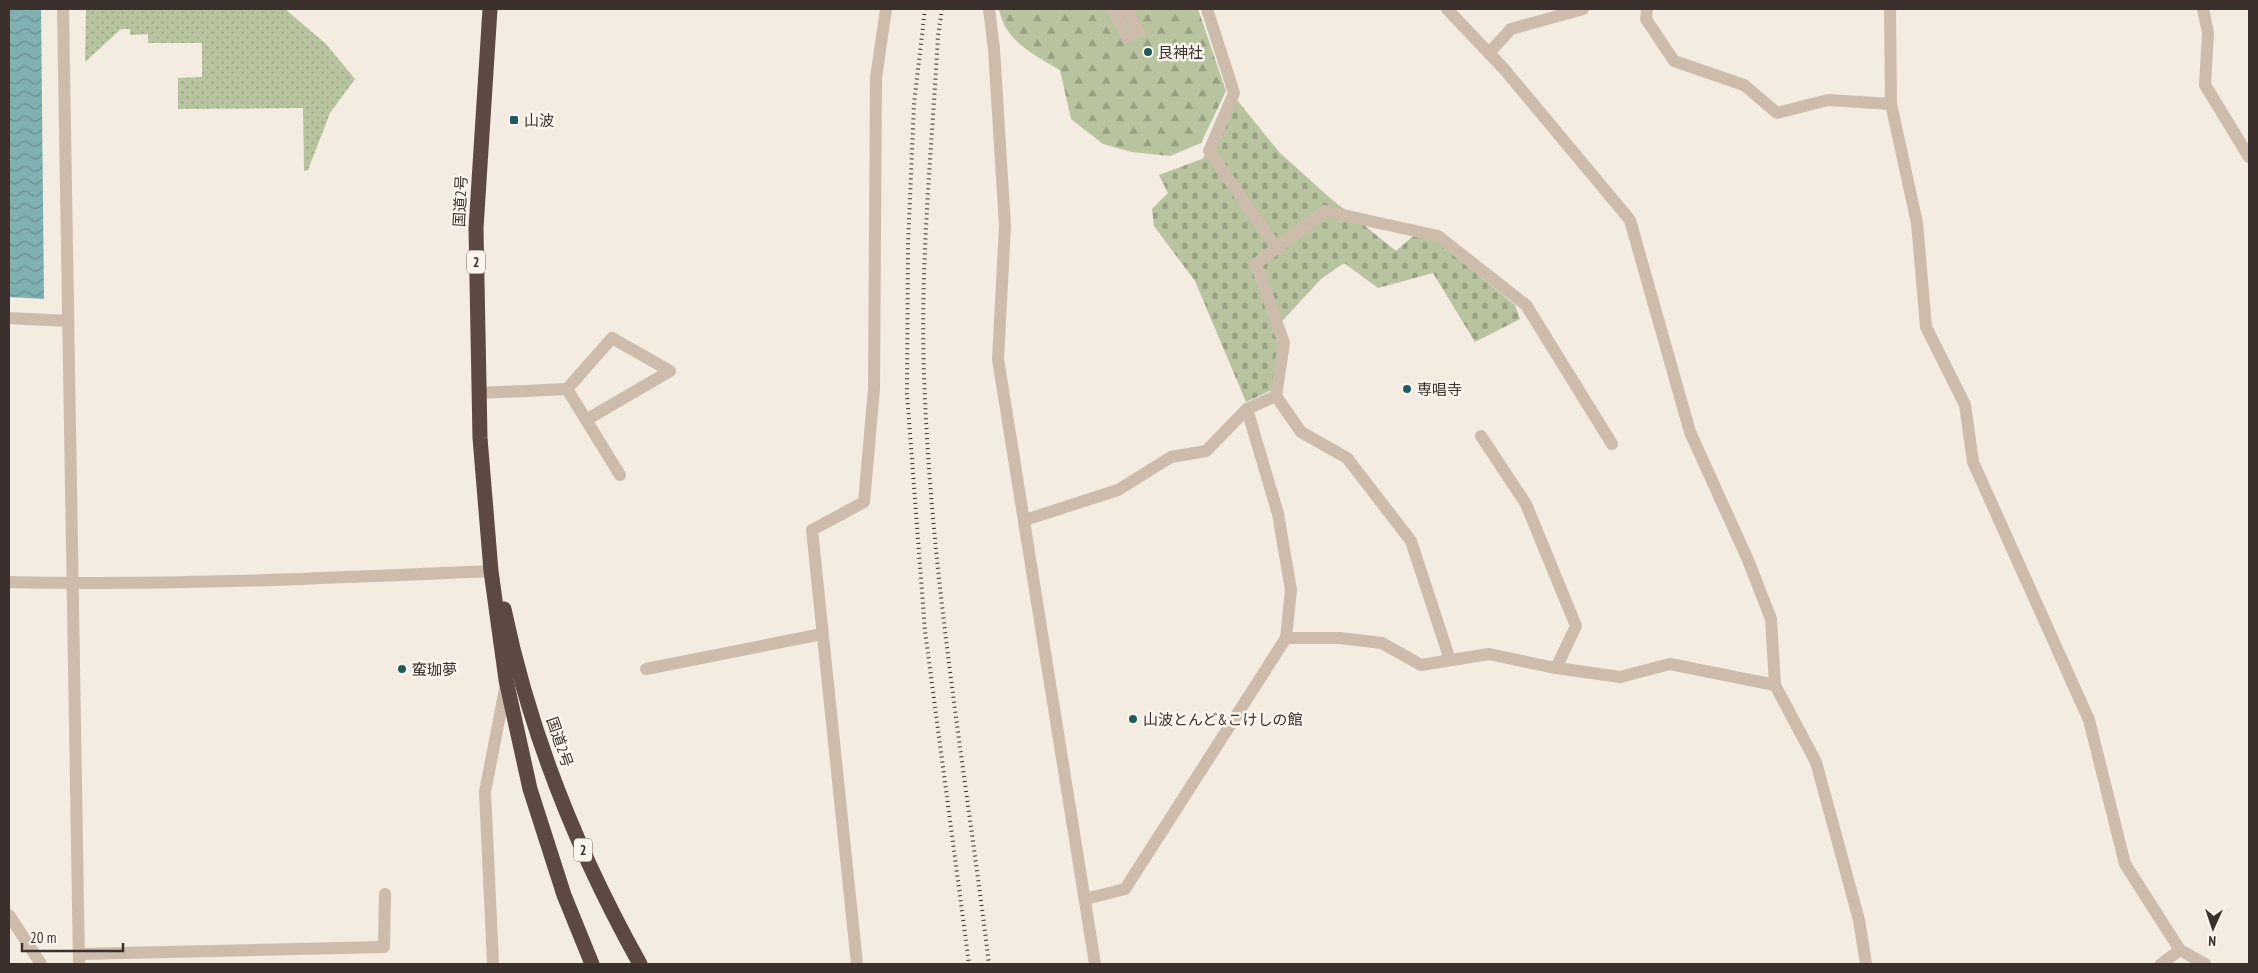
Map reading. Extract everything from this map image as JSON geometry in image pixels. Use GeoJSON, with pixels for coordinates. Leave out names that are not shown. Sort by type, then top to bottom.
{"type":"FeatureCollection","features":[{"type":"Feature","properties":{"kind":"highway","name":"国道2号"},"geometry":{"type":"LineString","coordinates":[[490,9],[476,228],[480,438],[488,516],[491,571],[506,680],[517,735],[546,843],[592,964]]}},
{"type":"Feature","properties":{"kind":"highway","name":"国道2号"},"geometry":{"type":"LineString","coordinates":[[488,516],[508,624],[537,730],[578,840],[597,882],[640,964]]}},
{"type":"Feature","properties":{"kind":"street"},"geometry":{"type":"LineString","coordinates":[[63,9],[79,959],[384,947],[385,894]]}},
{"type":"Feature","properties":{"kind":"street"},"geometry":{"type":"LineString","coordinates":[[857,964],[812,530],[864,502],[874,389],[876,78],[886,9]]}},
{"type":"Feature","properties":{"kind":"street"},"geometry":{"type":"LineString","coordinates":[[989,9],[994,50],[1005,226],[998,359],[1095,964]]}},
{"type":"Feature","properties":{"kind":"street"},"geometry":{"type":"LineString","coordinates":[[1113,9],[1128,37],[1139,32],[1127,9]]}},
{"type":"Feature","properties":{"kind":"street"},"geometry":{"type":"LineString","coordinates":[[1447,9],[1489,54],[1630,220],[1690,432],[1748,560],[1771,619],[1774,685],[1816,762],[1859,920],[1866,964]]}},
{"type":"Feature","properties":{"kind":"street"},"geometry":{"type":"LineString","coordinates":[[1489,54],[1511,29],[1583,9]]}},
{"type":"Feature","properties":{"kind":"street"},"geometry":{"type":"LineString","coordinates":[[1647,9],[1646,19],[1674,61],[1744,85],[1776,114],[1828,100],[1891,104]]}},
{"type":"Feature","properties":{"kind":"street"},"geometry":{"type":"LineString","coordinates":[[1890,9],[1891,104],[1917,222],[1926,327],[1965,405],[1973,462],[2089,720],[2125,864],[2180,950],[2205,964]]}},
{"type":"Feature","properties":{"kind":"street"},"geometry":{"type":"LineString","coordinates":[[2203,9],[2208,33],[2205,85],[2249,157]]}},
{"type":"Feature","properties":{"kind":"street"},"geometry":{"type":"LineString","coordinates":[[1211,11],[1234,93],[1209,151],[1276,247]]}},
{"type":"Feature","properties":{"kind":"street"},"geometry":{"type":"LineString","coordinates":[[1450,660],[1411,541],[1347,458],[1301,432],[1276,396],[1284,343],[1256,264],[1325,211],[1438,236],[1526,305],[1612,444]]}},
{"type":"Feature","properties":{"kind":"street"},"geometry":{"type":"LineString","coordinates":[[9,318],[68,321]]}},
{"type":"Feature","properties":{"kind":"street"},"geometry":{"type":"LineString","coordinates":[[479,393],[567,389],[612,338],[670,371],[586,420]]}},
{"type":"Feature","properties":{"kind":"street"},"geometry":{"type":"LineString","coordinates":[[567,389],[620,475]]}},
{"type":"Feature","properties":{"kind":"street"},"geometry":{"type":"LineString","coordinates":[[1025,520],[1118,490],[1171,457],[1206,452],[1247,409],[1276,396]]}},
{"type":"Feature","properties":{"kind":"street"},"geometry":{"type":"LineString","coordinates":[[1085,899],[1125,889],[1286,638],[1291,590],[1278,514],[1247,409]]}},
{"type":"Feature","properties":{"kind":"street"},"geometry":{"type":"LineString","coordinates":[[1481,436],[1526,504],[1576,626],[1556,668]]}},
{"type":"Feature","properties":{"kind":"street"},"geometry":{"type":"LineString","coordinates":[[9,582],[72,584],[491,571]]}},
{"type":"Feature","properties":{"kind":"street"},"geometry":{"type":"LineString","coordinates":[[646,669],[822,634]]}},
{"type":"Feature","properties":{"kind":"street"},"geometry":{"type":"LineString","coordinates":[[1286,638],[1340,638],[1382,643],[1421,665],[1489,654],[1556,668],[1620,676],[1670,664],[1774,685]]}},
{"type":"Feature","properties":{"kind":"street"},"geometry":{"type":"LineString","coordinates":[[493,964],[485,792],[506,680]]}},
{"type":"Feature","properties":{"kind":"street"},"geometry":{"type":"LineString","coordinates":[[9,915],[41,964]]}},
{"type":"Feature","properties":{"kind":"street"},"geometry":{"type":"LineString","coordinates":[[2161,964],[2180,950]]}},
{"type":"Feature","properties":{"kind":"green space"},"geometry":{"type":"Polygon","coordinates":[[[86,9],[285,9],[326,44],[355,79],[330,113],[308,170],[304,171],[303,108],[178,109],[178,78],[202,77],[202,43],[148,43],[148,34],[130,35],[130,29],[121,29],[85,62],[86,9]]]}},
{"type":"Feature","properties":{"kind":"green space"},"geometry":{"type":"Polygon","coordinates":[[[999,9],[1198,9],[1226,91],[1201,143],[1170,156],[1132,152],[1103,144],[1071,119],[1060,70],[1022,46],[1014,38],[1007,30],[999,9]]]}},
{"type":"Feature","properties":{"kind":"green space"},"geometry":{"type":"Polygon","coordinates":[[[1237,100],[1280,153],[1330,198],[1396,251],[1414,235],[1435,240],[1515,305],[1520,319],[1475,342],[1433,273],[1378,288],[1344,263],[1321,279],[1273,331],[1280,345],[1272,390],[1246,402],[1195,281],[1154,226],[1152,209],[1168,193],[1159,175],[1202,159],[1218,143],[1237,100]]]}},
{"type":"Feature","properties":{"kind":"water"},"geometry":{"type":"Polygon","coordinates":[[[9,9],[41,9],[44,299],[9,297],[9,9]]]}},
{"type":"Feature","properties":{"kind":"railway"},"geometry":{"type":"LineString","coordinates":[[925,9],[914,104],[908,245],[907,394],[925,631],[969,964]]}},
{"type":"Feature","properties":{"kind":"railway"},"geometry":{"type":"LineString","coordinates":[[942,9],[938,36],[927,205],[923,331],[924,373],[933,521],[941,595],[989,964]]}},
{"type":"Feature","properties":{"kind":"place","name":"艮神社"},"geometry":{"type":"Point","coordinates":[1148,52]}},
{"type":"Feature","properties":{"kind":"place","name":"山波"},"geometry":{"type":"Point","coordinates":[514,120]}},
{"type":"Feature","properties":{"kind":"place","name":"専唱寺"},"geometry":{"type":"Point","coordinates":[1407,389]}},
{"type":"Feature","properties":{"kind":"place","name":"蛮珈夢"},"geometry":{"type":"Point","coordinates":[402,669]}},
{"type":"Feature","properties":{"kind":"place","name":"山波とんど&こけしの館"},"geometry":{"type":"Point","coordinates":[1133,719]}}]}
